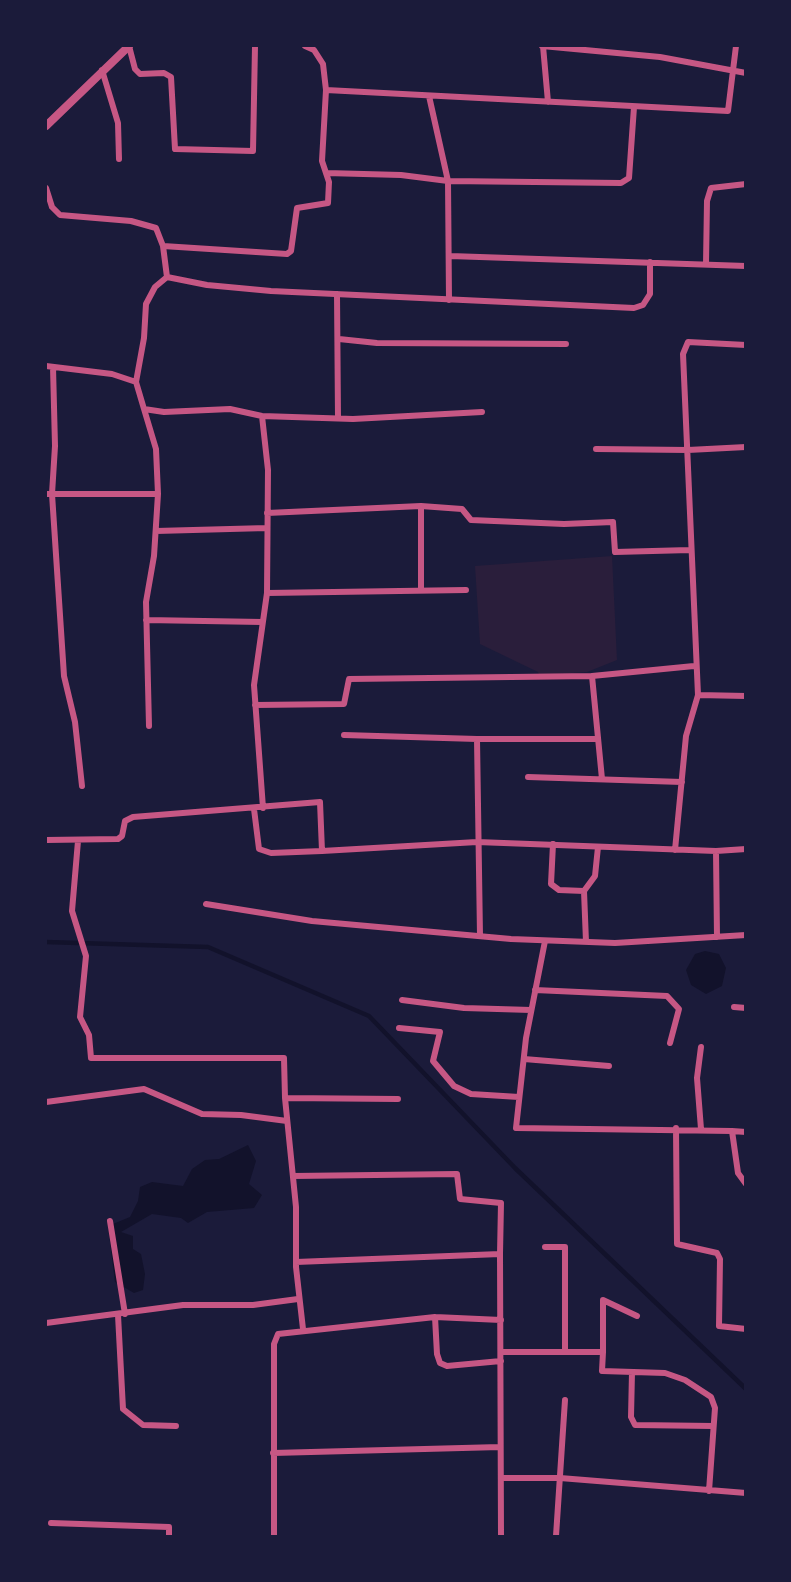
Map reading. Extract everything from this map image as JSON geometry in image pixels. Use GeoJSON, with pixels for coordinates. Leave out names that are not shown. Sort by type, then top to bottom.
{"type":"FeatureCollection","features":[{"type":"Feature","properties":{"kind":"street"},"geometry":{"type":"LineString","coordinates":[[46,126],[129,46],[135,69],[140,74],[164,72],[171,77],[176,149],[253,151],[255,46]]}},
{"type":"Feature","properties":{"kind":"street"},"geometry":{"type":"LineString","coordinates":[[163,246],[289,254],[297,208],[328,203],[329,182],[322,161],[326,90],[323,64],[314,50],[305,46]]}},
{"type":"Feature","properties":{"kind":"street"},"geometry":{"type":"LineString","coordinates":[[548,102],[543,46],[660,57],[746,73]]}},
{"type":"Feature","properties":{"kind":"street"},"geometry":{"type":"LineString","coordinates":[[326,90],[727,111],[736,46]]}},
{"type":"Feature","properties":{"kind":"street"},"geometry":{"type":"LineString","coordinates":[[102,70],[118,123],[120,159]]}},
{"type":"Feature","properties":{"kind":"street"},"geometry":{"type":"LineString","coordinates":[[429,96],[448,181],[449,300]]}},
{"type":"Feature","properties":{"kind":"street"},"geometry":{"type":"LineString","coordinates":[[326,173],[401,175],[448,181],[623,183],[629,178],[634,107]]}},
{"type":"Feature","properties":{"kind":"street"},"geometry":{"type":"LineString","coordinates":[[706,264],[707,201],[711,188],[730,183],[746,184]]}},
{"type":"Feature","properties":{"kind":"street"},"geometry":{"type":"LineString","coordinates":[[46,188],[52,207],[60,215],[146,223],[156,228],[163,246],[167,277]]}},
{"type":"Feature","properties":{"kind":"street"},"geometry":{"type":"LineString","coordinates":[[450,256],[746,266]]}},
{"type":"Feature","properties":{"kind":"street"},"geometry":{"type":"LineString","coordinates":[[167,277],[207,285],[337,294],[634,308],[643,305],[650,294],[650,262]]}},
{"type":"Feature","properties":{"kind":"street"},"geometry":{"type":"LineString","coordinates":[[149,726],[146,620],[158,494],[156,449],[136,382],[144,338],[146,304],[155,287],[167,277]]}},
{"type":"Feature","properties":{"kind":"street"},"geometry":{"type":"LineString","coordinates":[[337,294],[338,418]]}},
{"type":"Feature","properties":{"kind":"street"},"geometry":{"type":"LineString","coordinates":[[339,339],[377,343],[566,344]]}},
{"type":"Feature","properties":{"kind":"street"},"geometry":{"type":"LineString","coordinates":[[675,850],[687,736],[698,695],[694,666],[684,347],[688,342],[698,341],[746,345]]}},
{"type":"Feature","properties":{"kind":"street"},"geometry":{"type":"LineString","coordinates":[[82,786],[75,722],[64,676],[49,494],[55,446],[49,366],[113,374],[136,382]]}},
{"type":"Feature","properties":{"kind":"street"},"geometry":{"type":"LineString","coordinates":[[144,409],[164,412],[230,409],[262,416],[338,418],[482,412]]}},
{"type":"Feature","properties":{"kind":"street"},"geometry":{"type":"LineString","coordinates":[[262,416],[268,470],[267,593],[254,685],[263,808]]}},
{"type":"Feature","properties":{"kind":"street"},"geometry":{"type":"LineString","coordinates":[[596,449],[688,450],[746,447]]}},
{"type":"Feature","properties":{"kind":"street"},"geometry":{"type":"LineString","coordinates":[[49,494],[158,494]]}},
{"type":"Feature","properties":{"kind":"street"},"geometry":{"type":"LineString","coordinates":[[267,513],[421,506],[462,509],[471,520],[564,524],[613,522],[615,552],[690,550]]}},
{"type":"Feature","properties":{"kind":"street"},"geometry":{"type":"LineString","coordinates":[[421,506],[421,590]]}},
{"type":"Feature","properties":{"kind":"street"},"geometry":{"type":"LineString","coordinates":[[156,531],[267,528]]}},
{"type":"Feature","properties":{"kind":"street"},"geometry":{"type":"LineString","coordinates":[[267,593],[466,590]]}},
{"type":"Feature","properties":{"kind":"street"},"geometry":{"type":"LineString","coordinates":[[146,620],[262,622]]}},
{"type":"Feature","properties":{"kind":"street"},"geometry":{"type":"LineString","coordinates":[[255,705],[344,704],[349,679],[592,676],[694,666]]}},
{"type":"Feature","properties":{"kind":"street"},"geometry":{"type":"LineString","coordinates":[[592,676],[602,779]]}},
{"type":"Feature","properties":{"kind":"street"},"geometry":{"type":"LineString","coordinates":[[698,695],[746,696]]}},
{"type":"Feature","properties":{"kind":"street"},"geometry":{"type":"LineString","coordinates":[[344,736],[598,740]]}},
{"type":"Feature","properties":{"kind":"street"},"geometry":{"type":"LineString","coordinates":[[477,739],[480,936]]}},
{"type":"Feature","properties":{"kind":"street"},"geometry":{"type":"LineString","coordinates":[[528,777],[682,782]]}},
{"type":"Feature","properties":{"kind":"street"},"geometry":{"type":"LineString","coordinates":[[46,840],[118,839],[122,835],[125,821],[133,817],[320,802],[322,851]]}},
{"type":"Feature","properties":{"kind":"street"},"geometry":{"type":"LineString","coordinates":[[254,809],[259,849],[271,853],[477,842],[675,850],[746,849]]}},
{"type":"Feature","properties":{"kind":"street"},"geometry":{"type":"LineString","coordinates":[[78,841],[72,911],[86,956],[80,1017],[89,1035],[90,1058],[284,1058],[293,1176],[298,1299],[303,1329]]}},
{"type":"Feature","properties":{"kind":"street"},"geometry":{"type":"LineString","coordinates":[[553,844],[551,884],[559,890],[584,891]]}},
{"type":"Feature","properties":{"kind":"street"},"geometry":{"type":"LineString","coordinates":[[586,942],[584,891],[595,876],[598,847]]}},
{"type":"Feature","properties":{"kind":"street"},"geometry":{"type":"LineString","coordinates":[[716,851],[718,937]]}},
{"type":"Feature","properties":{"kind":"street"},"geometry":{"type":"LineString","coordinates":[[206,904],[312,921],[545,941],[676,941],[746,935]]}},
{"type":"Feature","properties":{"kind":"street"},"geometry":{"type":"LineString","coordinates":[[545,941],[531,1010],[516,1128],[676,1128],[746,1132]]}},
{"type":"Feature","properties":{"kind":"street"},"geometry":{"type":"LineString","coordinates":[[536,989],[667,996],[679,1009],[670,1043]]}},
{"type":"Feature","properties":{"kind":"street"},"geometry":{"type":"LineString","coordinates":[[402,1000],[464,1008],[531,1010]]}},
{"type":"Feature","properties":{"kind":"street"},"geometry":{"type":"LineString","coordinates":[[734,1007],[746,1008]]}},
{"type":"Feature","properties":{"kind":"street"},"geometry":{"type":"LineString","coordinates":[[399,1028],[440,1032],[433,1061],[454,1086],[471,1094],[519,1097]]}},
{"type":"Feature","properties":{"kind":"street"},"geometry":{"type":"LineString","coordinates":[[701,1047],[697,1078],[701,1129]]}},
{"type":"Feature","properties":{"kind":"street"},"geometry":{"type":"LineString","coordinates":[[524,1059],[609,1066]]}},
{"type":"Feature","properties":{"kind":"street"},"geometry":{"type":"LineString","coordinates":[[46,1102],[144,1089],[202,1114],[241,1115],[287,1121]]}},
{"type":"Feature","properties":{"kind":"street"},"geometry":{"type":"LineString","coordinates":[[285,1098],[398,1098]]}},
{"type":"Feature","properties":{"kind":"street"},"geometry":{"type":"LineString","coordinates":[[676,1128],[677,1244],[717,1253],[720,1259],[719,1326],[746,1329]]}},
{"type":"Feature","properties":{"kind":"street"},"geometry":{"type":"LineString","coordinates":[[732,1130],[738,1173],[746,1184]]}},
{"type":"Feature","properties":{"kind":"street"},"geometry":{"type":"LineString","coordinates":[[293,1176],[457,1174],[460,1199],[501,1203],[501,1536]]}},
{"type":"Feature","properties":{"kind":"street"},"geometry":{"type":"LineString","coordinates":[[110,1221],[122,1315],[123,1409],[143,1425],[176,1426]]}},
{"type":"Feature","properties":{"kind":"street"},"geometry":{"type":"LineString","coordinates":[[545,1247],[565,1247],[565,1352]]}},
{"type":"Feature","properties":{"kind":"street"},"geometry":{"type":"LineString","coordinates":[[296,1262],[500,1254]]}},
{"type":"Feature","properties":{"kind":"street"},"geometry":{"type":"LineString","coordinates":[[46,1322],[183,1306],[253,1305],[298,1299]]}},
{"type":"Feature","properties":{"kind":"street"},"geometry":{"type":"LineString","coordinates":[[638,1316],[603,1300],[602,1371],[665,1373],[685,1380],[713,1401],[709,1491]]}},
{"type":"Feature","properties":{"kind":"street"},"geometry":{"type":"LineString","coordinates":[[274,1536],[274,1339],[278,1334],[303,1329],[435,1317],[501,1320]]}},
{"type":"Feature","properties":{"kind":"street"},"geometry":{"type":"LineString","coordinates":[[435,1317],[440,1363],[447,1366],[501,1361]]}},
{"type":"Feature","properties":{"kind":"street"},"geometry":{"type":"LineString","coordinates":[[501,1352],[603,1352]]}},
{"type":"Feature","properties":{"kind":"street"},"geometry":{"type":"LineString","coordinates":[[632,1372],[631,1417],[635,1425],[713,1426]]}},
{"type":"Feature","properties":{"kind":"street"},"geometry":{"type":"LineString","coordinates":[[556,1536],[565,1400]]}},
{"type":"Feature","properties":{"kind":"street"},"geometry":{"type":"LineString","coordinates":[[273,1453],[500,1447]]}},
{"type":"Feature","properties":{"kind":"street"},"geometry":{"type":"LineString","coordinates":[[501,1478],[560,1478],[746,1493]]}},
{"type":"Feature","properties":{"kind":"street"},"geometry":{"type":"LineString","coordinates":[[51,1523],[169,1527],[169,1536]]}},
{"type":"Feature","properties":{"kind":"shaded area"},"geometry":{"type":"Polygon","coordinates":[[[612,556],[617,660],[587,672],[539,675],[538,672],[480,644],[475,566],[612,556]]]}},
{"type":"Feature","properties":{"kind":"shaded area"},"geometry":{"type":"Polygon","coordinates":[[[705,951],[719,954],[726,968],[722,986],[706,994],[691,985],[686,970],[695,954],[705,951]]]}},
{"type":"Feature","properties":{"kind":"shaded area"},"geometry":{"type":"Polygon","coordinates":[[[248,1145],[256,1161],[249,1184],[262,1195],[254,1208],[207,1212],[188,1223],[181,1218],[152,1214],[121,1232],[133,1236],[133,1249],[141,1254],[145,1274],[143,1290],[134,1293],[115,1282],[108,1226],[130,1217],[138,1201],[140,1187],[152,1182],[183,1186],[192,1169],[205,1160],[219,1159],[248,1145]]]}},
{"type":"Feature","properties":{"kind":"waterway"},"geometry":{"type":"LineString","coordinates":[[46,942],[208,947],[369,1016],[515,1168],[746,1389]]}}]}
